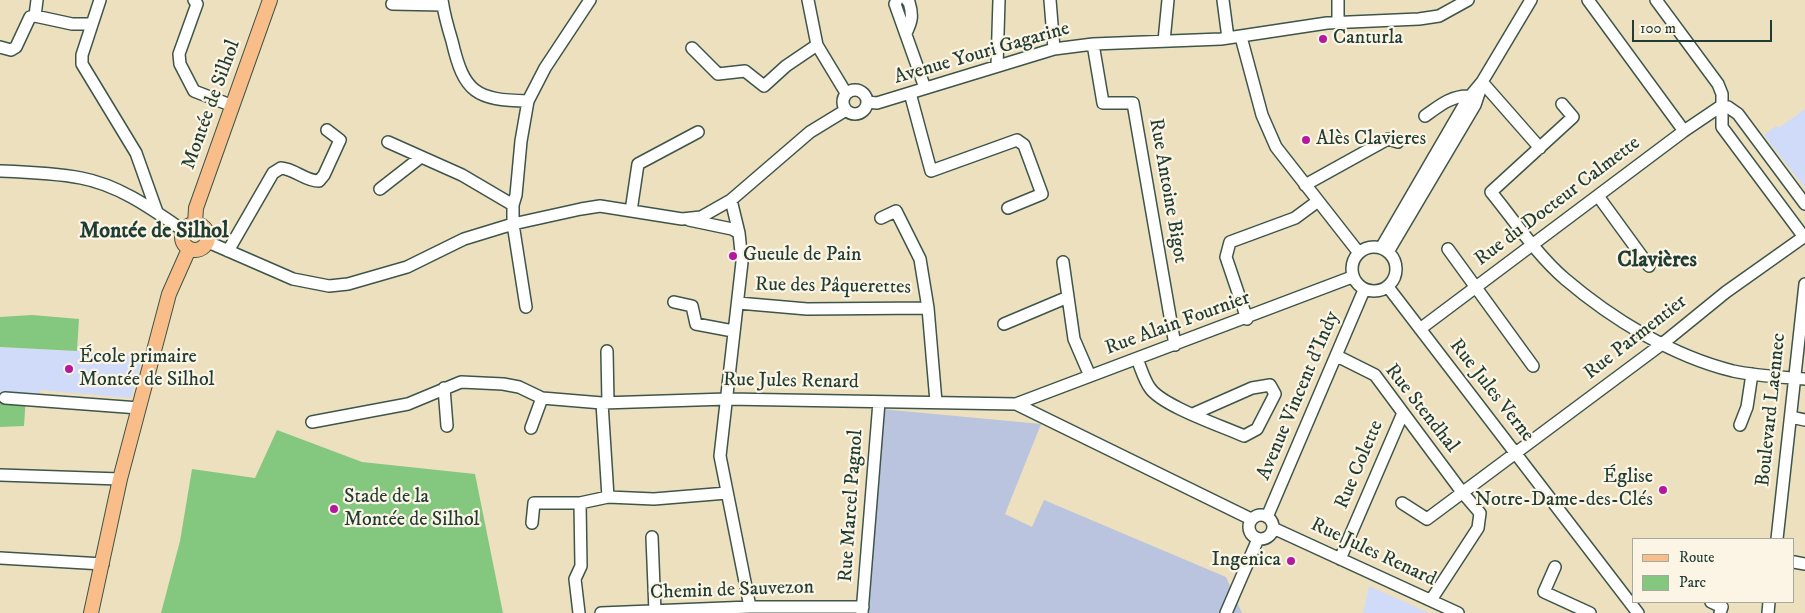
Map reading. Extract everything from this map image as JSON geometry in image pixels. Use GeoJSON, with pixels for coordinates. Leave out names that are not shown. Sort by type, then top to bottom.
{"type":"FeatureCollection","features":[{"type":"Feature","properties":{"kind":"main road","name":"Montée de Silhol"},"geometry":{"type":"LineString","coordinates":[[190,228],[270,0]]}},
{"type":"Feature","properties":{"kind":"main road"},"geometry":{"type":"LineString","coordinates":[[190,228],[205,228],[208,232],[208,242],[200,249],[189,249],[182,238],[190,228]]}},
{"type":"Feature","properties":{"kind":"main road"},"geometry":{"type":"LineString","coordinates":[[92,613],[120,479],[169,294],[189,249]]}},
{"type":"Feature","properties":{"kind":"street"},"geometry":{"type":"LineString","coordinates":[[35,16],[37,0]]}},
{"type":"Feature","properties":{"kind":"street"},"geometry":{"type":"LineString","coordinates":[[100,0],[82,55],[82,64],[136,153],[157,212]]}},
{"type":"Feature","properties":{"kind":"street"},"geometry":{"type":"LineString","coordinates":[[194,0],[197,4],[179,54],[180,64],[194,91],[202,96],[232,106]]}},
{"type":"Feature","properties":{"kind":"street"},"geometry":{"type":"LineString","coordinates":[[526,307],[513,224],[513,205],[516,195],[528,101],[545,68],[590,0]]}},
{"type":"Feature","properties":{"kind":"street"},"geometry":{"type":"LineString","coordinates":[[808,0],[817,45],[846,93]]}},
{"type":"Feature","properties":{"kind":"street"},"geometry":{"type":"LineString","coordinates":[[897,0],[895,4],[902,28],[906,33],[925,88]]}},
{"type":"Feature","properties":{"kind":"street"},"geometry":{"type":"LineString","coordinates":[[906,33],[912,22],[913,13],[910,2],[907,0]]}},
{"type":"Feature","properties":{"kind":"street"},"geometry":{"type":"LineString","coordinates":[[997,66],[999,0]]}},
{"type":"Feature","properties":{"kind":"street"},"geometry":{"type":"LineString","coordinates":[[1050,0],[1054,49]]}},
{"type":"Feature","properties":{"kind":"street"},"geometry":{"type":"LineString","coordinates":[[1164,41],[1168,0]]}},
{"type":"Feature","properties":{"kind":"street"},"geometry":{"type":"LineString","coordinates":[[1223,0],[1228,38]]}},
{"type":"Feature","properties":{"kind":"street"},"geometry":{"type":"LineString","coordinates":[[1338,0],[1338,22]]}},
{"type":"Feature","properties":{"kind":"street","name":"Avenue Youri Gagarine"},"geometry":{"type":"LineString","coordinates":[[867,102],[878,103],[1054,49],[1093,44],[1228,38],[1298,26],[1338,22],[1419,19],[1439,16],[1468,0]]}},
{"type":"Feature","properties":{"kind":"street"},"geometry":{"type":"LineString","coordinates":[[1384,250],[1470,96],[1482,82],[1531,0]]}},
{"type":"Feature","properties":{"kind":"street"},"geometry":{"type":"LineString","coordinates":[[1588,0],[1684,131]]}},
{"type":"Feature","properties":{"kind":"street"},"geometry":{"type":"LineString","coordinates":[[1656,0],[1718,84],[1722,94],[1722,126],[1804,237]]}},
{"type":"Feature","properties":{"kind":"street"},"geometry":{"type":"LineString","coordinates":[[392,4],[443,2],[459,70],[471,88],[485,97],[506,101],[528,101]]}},
{"type":"Feature","properties":{"kind":"street"},"geometry":{"type":"LineString","coordinates":[[0,48],[11,50],[16,47],[30,17],[35,16],[72,24],[91,24]]}},
{"type":"Feature","properties":{"kind":"street"},"geometry":{"type":"LineString","coordinates":[[1241,36],[1268,130],[1276,147],[1359,253]]}},
{"type":"Feature","properties":{"kind":"street","name":"Rue Antoine Bigot"},"geometry":{"type":"LineString","coordinates":[[1093,44],[1103,103],[1133,103],[1175,345]]}},
{"type":"Feature","properties":{"kind":"street"},"geometry":{"type":"LineString","coordinates":[[692,48],[718,74],[744,71],[764,86],[786,66],[817,45]]}},
{"type":"Feature","properties":{"kind":"street"},"geometry":{"type":"LineString","coordinates":[[1482,82],[1540,148]]}},
{"type":"Feature","properties":{"kind":"street"},"geometry":{"type":"LineString","coordinates":[[1384,250],[1475,104],[1482,82]]}},
{"type":"Feature","properties":{"kind":"street"},"geometry":{"type":"LineString","coordinates":[[860,91],[867,98],[867,102],[864,110],[859,114],[853,114],[846,110],[842,102],[846,93],[860,91]]}},
{"type":"Feature","properties":{"kind":"street"},"geometry":{"type":"LineString","coordinates":[[910,93],[931,171],[1017,140],[1024,145],[1042,194],[1008,208]]}},
{"type":"Feature","properties":{"kind":"street"},"geometry":{"type":"LineString","coordinates":[[1425,116],[1446,101],[1461,96],[1470,96]]}},
{"type":"Feature","properties":{"kind":"street"},"geometry":{"type":"LineString","coordinates":[[1491,192],[1573,117],[1562,104]]}},
{"type":"Feature","properties":{"kind":"street"},"geometry":{"type":"LineString","coordinates":[[1721,106],[1728,107],[1738,114],[1805,204]]}},
{"type":"Feature","properties":{"kind":"street","name":"Rue du Docteur Calmette"},"geometry":{"type":"LineString","coordinates":[[1420,329],[1684,131],[1721,106]]}},
{"type":"Feature","properties":{"kind":"street"},"geometry":{"type":"LineString","coordinates":[[682,219],[700,217],[732,200],[810,132],[846,110]]}},
{"type":"Feature","properties":{"kind":"street"},"geometry":{"type":"LineString","coordinates":[[228,251],[273,173],[281,168],[289,168],[312,181],[319,181],[324,175],[340,140],[327,130]]}},
{"type":"Feature","properties":{"kind":"street"},"geometry":{"type":"LineString","coordinates":[[631,211],[638,164],[698,132]]}},
{"type":"Feature","properties":{"kind":"street"},"geometry":{"type":"LineString","coordinates":[[1306,185],[1388,139],[1398,142]]}},
{"type":"Feature","properties":{"kind":"street"},"geometry":{"type":"LineString","coordinates":[[388,142],[462,175],[513,205]]}},
{"type":"Feature","properties":{"kind":"street"},"geometry":{"type":"LineString","coordinates":[[380,189],[422,157]]}},
{"type":"Feature","properties":{"kind":"street"},"geometry":{"type":"LineString","coordinates":[[0,171],[81,178],[114,188],[190,228]]}},
{"type":"Feature","properties":{"kind":"street"},"geometry":{"type":"LineString","coordinates":[[1482,183],[1564,278],[1620,319],[1662,344],[1691,357],[1752,374],[1800,378]]}},
{"type":"Feature","properties":{"kind":"street"},"geometry":{"type":"LineString","coordinates":[[1598,196],[1650,266]]}},
{"type":"Feature","properties":{"kind":"street"},"geometry":{"type":"LineString","coordinates":[[732,200],[740,233],[742,262],[720,456],[750,606]]}},
{"type":"Feature","properties":{"kind":"street"},"geometry":{"type":"LineString","coordinates":[[1247,318],[1226,257],[1230,242],[1295,218],[1318,201]]}},
{"type":"Feature","properties":{"kind":"street"},"geometry":{"type":"LineString","coordinates":[[208,242],[293,279],[329,286],[348,284],[406,267],[464,239],[513,224],[600,206],[682,219],[732,229],[740,233]]}},
{"type":"Feature","properties":{"kind":"street","name":"Rue des Pâquerettes"},"geometry":{"type":"LineString","coordinates":[[881,218],[896,211],[920,259],[928,308],[936,402]]}},
{"type":"Feature","properties":{"kind":"street","name":"Rue Parmentier"},"geometry":{"type":"LineString","coordinates":[[1516,453],[1662,344],[1726,292],[1804,237]]}},
{"type":"Feature","properties":{"kind":"street"},"geometry":{"type":"LineString","coordinates":[[1365,248],[1384,250],[1396,266],[1396,274],[1388,287],[1380,291],[1364,290],[1357,285],[1352,277],[1352,264],[1359,253],[1365,248]]}},
{"type":"Feature","properties":{"kind":"street"},"geometry":{"type":"LineString","coordinates":[[1448,250],[1533,366]]}},
{"type":"Feature","properties":{"kind":"street"},"geometry":{"type":"LineString","coordinates":[[1063,262],[1074,339],[1090,376]]}},
{"type":"Feature","properties":{"kind":"street","name":"Rue Alain Fournier"},"geometry":{"type":"LineString","coordinates":[[1016,404],[1352,277]]}},
{"type":"Feature","properties":{"kind":"street","name":"Boulevard Laennec"},"geometry":{"type":"LineString","coordinates":[[1777,538],[1791,417],[1800,378],[1805,284]]}},
{"type":"Feature","properties":{"kind":"street","name":"Rue Jules Verne"},"geometry":{"type":"LineString","coordinates":[[1388,287],[1638,613]]}},
{"type":"Feature","properties":{"kind":"street","name":"Avenue Vincent d'Indy"},"geometry":{"type":"LineString","coordinates":[[1267,517],[1364,290]]}},
{"type":"Feature","properties":{"kind":"street"},"geometry":{"type":"LineString","coordinates":[[1004,324],[1068,298]]}},
{"type":"Feature","properties":{"kind":"street"},"geometry":{"type":"LineString","coordinates":[[674,302],[692,306],[696,324],[733,331]]}},
{"type":"Feature","properties":{"kind":"street","name":"Rue des Pâquerettes"},"geometry":{"type":"LineString","coordinates":[[738,303],[807,309],[928,308]]}},
{"type":"Feature","properties":{"kind":"street"},"geometry":{"type":"LineString","coordinates":[[607,350],[605,403],[608,497]]}},
{"type":"Feature","properties":{"kind":"street","name":"Rue Stendhal"},"geometry":{"type":"LineString","coordinates":[[1337,356],[1375,375],[1462,492],[1480,513],[1478,528],[1431,600]]}},
{"type":"Feature","properties":{"kind":"street"},"geometry":{"type":"LineString","coordinates":[[1137,359],[1150,389],[1171,404],[1193,414],[1244,436],[1257,429],[1276,394],[1270,385],[1252,388],[1193,414]]}},
{"type":"Feature","properties":{"kind":"street"},"geometry":{"type":"LineString","coordinates":[[1740,426],[1747,407],[1752,374]]}},
{"type":"Feature","properties":{"kind":"street","name":"Rue Jules Renard"},"geometry":{"type":"LineString","coordinates":[[312,422],[408,404],[461,382],[503,384],[519,387],[542,398],[605,403],[727,399],[1016,404],[1251,519]]}},
{"type":"Feature","properties":{"kind":"street"},"geometry":{"type":"LineString","coordinates":[[444,388],[447,426]]}},
{"type":"Feature","properties":{"kind":"street"},"geometry":{"type":"LineString","coordinates":[[5,398],[139,408]]}},
{"type":"Feature","properties":{"kind":"street"},"geometry":{"type":"LineString","coordinates":[[531,428],[542,398]]}},
{"type":"Feature","properties":{"kind":"street","name":"Rue Marcel Pagnol"},"geometry":{"type":"LineString","coordinates":[[863,610],[879,402]]}},
{"type":"Feature","properties":{"kind":"street","name":"Rue Colette"},"geometry":{"type":"LineString","coordinates":[[1340,559],[1403,413]]}},
{"type":"Feature","properties":{"kind":"street"},"geometry":{"type":"LineString","coordinates":[[1791,417],[1805,420]]}},
{"type":"Feature","properties":{"kind":"street"},"geometry":{"type":"LineString","coordinates":[[1402,502],[1427,519],[1516,453]]}},
{"type":"Feature","properties":{"kind":"street"},"geometry":{"type":"LineString","coordinates":[[0,475],[120,479]]}},
{"type":"Feature","properties":{"kind":"street"},"geometry":{"type":"LineString","coordinates":[[532,523],[534,503],[580,503],[608,497],[654,499],[727,493]]}},
{"type":"Feature","properties":{"kind":"street"},"geometry":{"type":"LineString","coordinates":[[579,613],[575,579],[581,566],[580,503]]}},
{"type":"Feature","properties":{"kind":"street"},"geometry":{"type":"LineString","coordinates":[[1262,515],[1267,517],[1273,528],[1268,537],[1258,539],[1250,533],[1248,528],[1251,519],[1262,515]]}},
{"type":"Feature","properties":{"kind":"street","name":"Rue Jules Renard"},"geometry":{"type":"LineString","coordinates":[[1273,528],[1458,613]]}},
{"type":"Feature","properties":{"kind":"street"},"geometry":{"type":"LineString","coordinates":[[652,537],[655,612]]}},
{"type":"Feature","properties":{"kind":"street"},"geometry":{"type":"LineString","coordinates":[[1226,613],[1258,539]]}},
{"type":"Feature","properties":{"kind":"street"},"geometry":{"type":"LineString","coordinates":[[0,558],[102,564]]}},
{"type":"Feature","properties":{"kind":"street"},"geometry":{"type":"LineString","coordinates":[[1555,566],[1544,592],[1590,613]]}},
{"type":"Feature","properties":{"kind":"street"},"geometry":{"type":"LineString","coordinates":[[1713,603],[1722,607],[1720,613]]}},
{"type":"Feature","properties":{"kind":"street","name":"Chemin de Sauvezon"},"geometry":{"type":"LineString","coordinates":[[601,613],[655,612],[750,606],[863,610]]}},
{"type":"Feature","properties":{"kind":"shaded area"},"geometry":{"type":"Polygon","coordinates":[[[1805,109],[1805,188],[1764,135],[1776,126],[1780,127],[1805,109]]]}},
{"type":"Feature","properties":{"kind":"shaded area","name":"École primaire Montée de Silhol"},"geometry":{"type":"Polygon","coordinates":[[[0,347],[143,356],[131,398],[40,390],[39,396],[0,393],[0,347]]]}},
{"type":"Feature","properties":{"kind":"shaded area"},"geometry":{"type":"Polygon","coordinates":[[[881,409],[1041,424],[1005,514],[1032,527],[1044,500],[1226,577],[1242,613],[866,613],[881,409]]]}},
{"type":"Feature","properties":{"kind":"shaded area"},"geometry":{"type":"Polygon","coordinates":[[[1369,586],[1429,613],[1363,613],[1369,586]]]}},
{"type":"Feature","properties":{"kind":"green space"},"geometry":{"type":"Polygon","coordinates":[[[32,315],[79,319],[77,351],[0,347],[0,317],[32,315]]]}},
{"type":"Feature","properties":{"kind":"green space"},"geometry":{"type":"Polygon","coordinates":[[[0,393],[26,395],[24,426],[0,427],[0,393]]]}},
{"type":"Feature","properties":{"kind":"green space","name":"Stade de la Montée de Silhol"},"geometry":{"type":"Polygon","coordinates":[[[277,430],[362,462],[475,474],[503,613],[161,613],[180,541],[192,469],[255,478],[277,430]]]}},
{"type":"Feature","properties":{"kind":"place","name":"Canturla"},"geometry":{"type":"Point","coordinates":[1323,39]}},
{"type":"Feature","properties":{"kind":"place","name":"Alès Clavieres"},"geometry":{"type":"Point","coordinates":[1306,140]}},
{"type":"Feature","properties":{"kind":"place","name":"Gueule de Pain"},"geometry":{"type":"Point","coordinates":[733,256]}},
{"type":"Feature","properties":{"kind":"place","name":"École primaire Montée de Silhol"},"geometry":{"type":"Point","coordinates":[69,369]}},
{"type":"Feature","properties":{"kind":"place","name":"Église Notre-Dame-des-Clés"},"geometry":{"type":"Point","coordinates":[1663,490]}},
{"type":"Feature","properties":{"kind":"place","name":"Stade de la Montée de Silhol"},"geometry":{"type":"Point","coordinates":[334,509]}},
{"type":"Feature","properties":{"kind":"place","name":"Ingenica"},"geometry":{"type":"Point","coordinates":[1291,561]}},
{"type":"Feature","properties":{"kind":"district","name":"Montée de Silhol"},"geometry":{"type":"Point","coordinates":[154,232]}},
{"type":"Feature","properties":{"kind":"district","name":"Clavières"},"geometry":{"type":"Point","coordinates":[1657,261]}}]}
